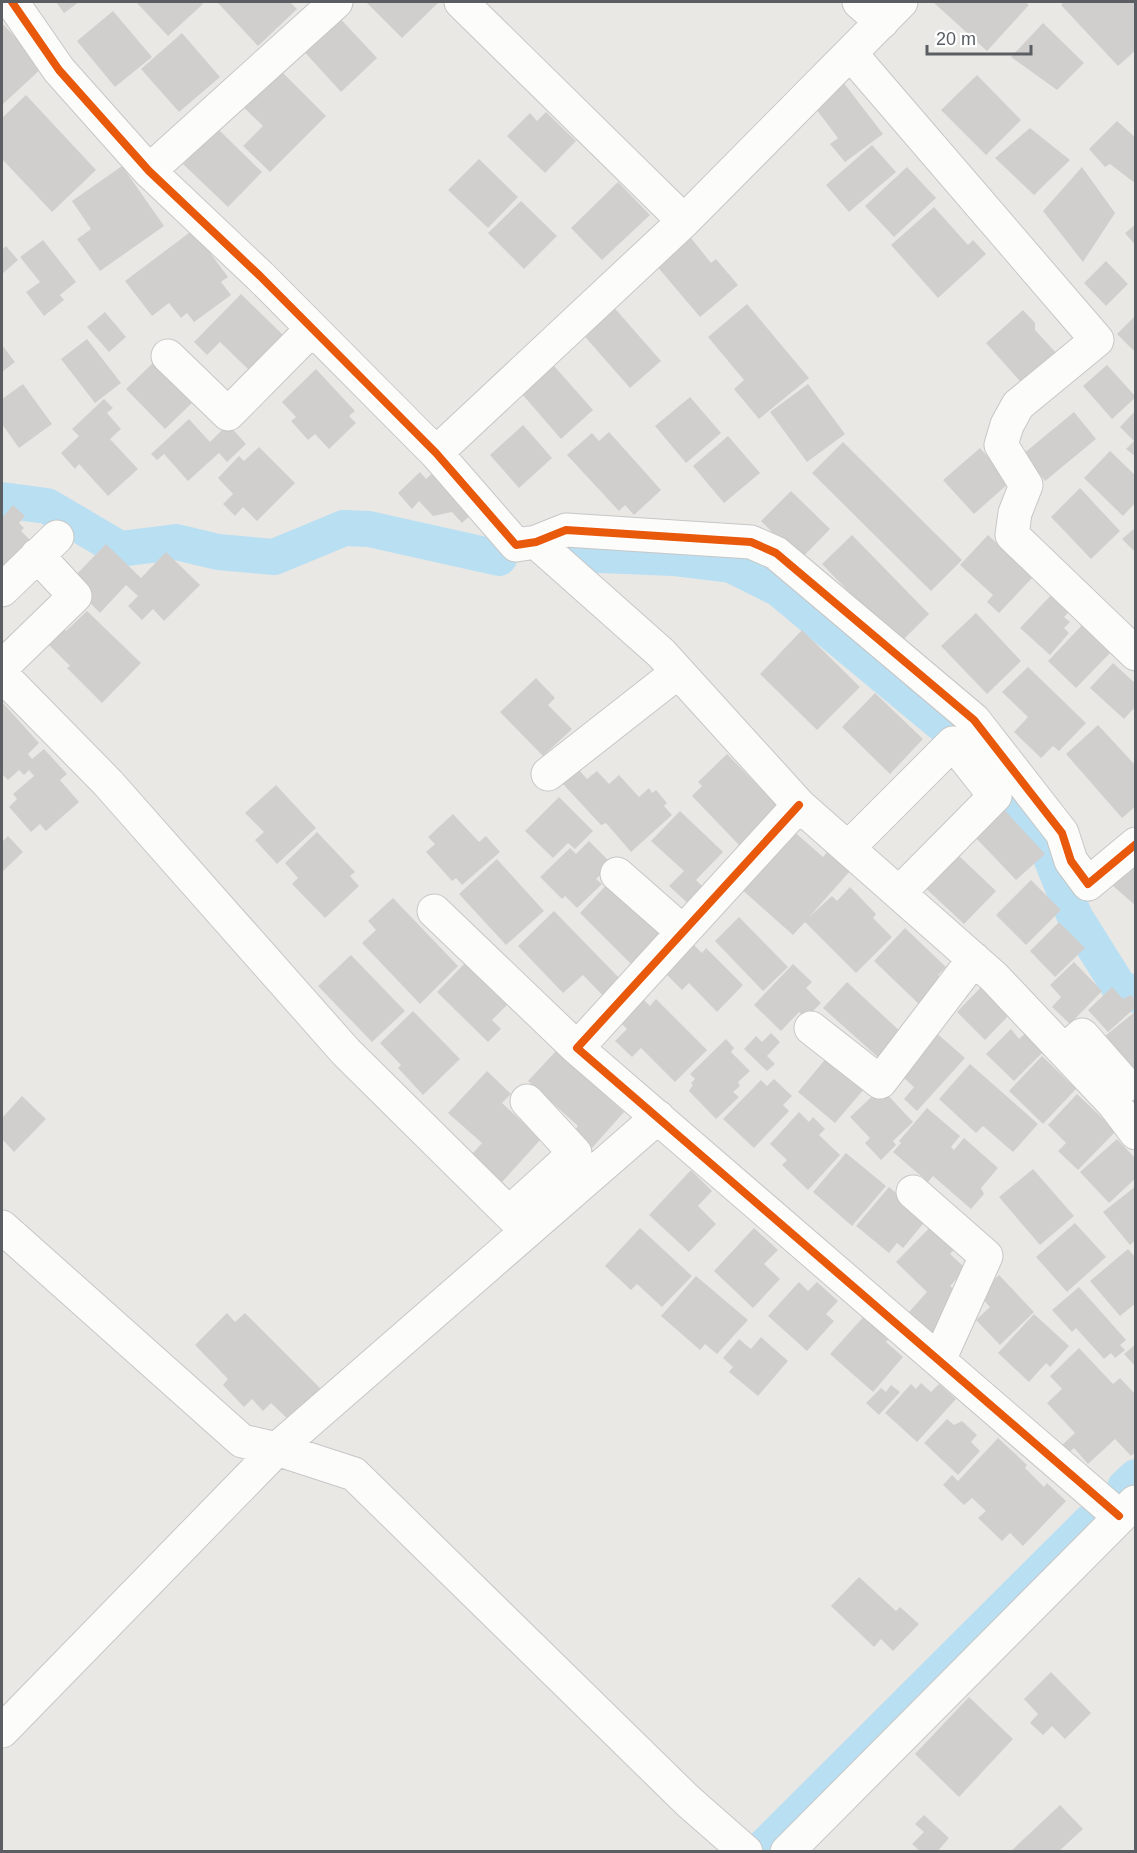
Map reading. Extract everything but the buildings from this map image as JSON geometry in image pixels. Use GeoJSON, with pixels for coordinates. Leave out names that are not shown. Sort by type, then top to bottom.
{"type":"FeatureCollection","features":[{"type":"Feature","properties":{"kind":"street"},"geometry":{"type":"LineString","coordinates":[[12,2],[59,70],[150,171],[436,453],[516,545],[536,542],[566,530],[751,542],[776,553],[974,720],[1062,833],[1071,861],[1088,884],[1136,844]]}},
{"type":"Feature","properties":{"kind":"street"},"geometry":{"type":"LineString","coordinates":[[150,171],[336,2]]}},
{"type":"Feature","properties":{"kind":"street"},"geometry":{"type":"LineString","coordinates":[[461,2],[684,221]]}},
{"type":"Feature","properties":{"kind":"street"},"geometry":{"type":"LineString","coordinates":[[436,453],[684,221],[851,54],[881,8]]}},
{"type":"Feature","properties":{"kind":"street"},"geometry":{"type":"LineString","coordinates":[[851,54],[1097,340],[1018,405],[1007,425],[1001,445],[1026,485],[1015,513],[1012,535],[1136,654]]}},
{"type":"Feature","properties":{"kind":"street"},"geometry":{"type":"LineString","coordinates":[[168,356],[228,414],[312,329]]}},
{"type":"Feature","properties":{"kind":"street"},"geometry":{"type":"LineString","coordinates":[[536,542],[661,653],[799,805],[974,959],[1114,1104],[1136,1133]]}},
{"type":"Feature","properties":{"kind":"street"},"geometry":{"type":"LineString","coordinates":[[2,590],[47,546],[75,596],[2,667]]}},
{"type":"Feature","properties":{"kind":"street"},"geometry":{"type":"LineString","coordinates":[[548,774],[678,672]]}},
{"type":"Feature","properties":{"kind":"street"},"geometry":{"type":"LineString","coordinates":[[2,675],[108,783],[346,1052],[518,1222]]}},
{"type":"Feature","properties":{"kind":"street"},"geometry":{"type":"LineString","coordinates":[[848,848],[953,743],[995,796],[899,893]]}},
{"type":"Feature","properties":{"kind":"street"},"geometry":{"type":"LineString","coordinates":[[577,1048],[799,805]]}},
{"type":"Feature","properties":{"kind":"street"},"geometry":{"type":"LineString","coordinates":[[617,874],[683,932]]}},
{"type":"Feature","properties":{"kind":"street"},"geometry":{"type":"LineString","coordinates":[[435,911],[577,1048],[939,1360],[1127,1509],[787,1851]]}},
{"type":"Feature","properties":{"kind":"street"},"geometry":{"type":"LineString","coordinates":[[811,1028],[880,1082],[974,959]]}},
{"type":"Feature","properties":{"kind":"street"},"geometry":{"type":"LineString","coordinates":[[1064,1051],[1082,1035],[1136,1097]]}},
{"type":"Feature","properties":{"kind":"street"},"geometry":{"type":"LineString","coordinates":[[518,1222],[574,1152],[527,1101]]}},
{"type":"Feature","properties":{"kind":"street"},"geometry":{"type":"LineString","coordinates":[[2,1731],[277,1449],[518,1222],[658,1117]]}},
{"type":"Feature","properties":{"kind":"street"},"geometry":{"type":"LineString","coordinates":[[913,1192],[986,1256],[939,1360]]}},
{"type":"Feature","properties":{"kind":"street"},"geometry":{"type":"LineString","coordinates":[[2,1227],[242,1441],[277,1449],[354,1474],[688,1801],[746,1851]]}},
{"type":"Feature","properties":{"kind":"waterway"},"geometry":{"type":"LineString","coordinates":[[2,500],[47,506],[120,549],[176,542],[218,552],[274,557],[344,528],[369,529],[499,558]]}},
{"type":"Feature","properties":{"kind":"waterway"},"geometry":{"type":"LineString","coordinates":[[578,554],[673,558],[731,565],[779,589],[961,740],[1040,831],[1075,917],[1119,987],[1136,995]]}},
{"type":"Feature","properties":{"kind":"waterway"},"geometry":{"type":"LineString","coordinates":[[1125,1487],[1136,1477]]}},
{"type":"Feature","properties":{"kind":"waterway"},"geometry":{"type":"LineString","coordinates":[[764,1847],[1090,1522]]}},
{"type":"Feature","properties":{"kind":"cycle path"},"geometry":{"type":"LineString","coordinates":[[12,2],[59,70],[149,171],[260,276],[436,453],[516,545],[536,542],[566,530],[751,542],[776,553],[974,720],[1062,833],[1071,861],[1088,884],[1136,844]]}},
{"type":"Feature","properties":{"kind":"cycle path"},"geometry":{"type":"LineString","coordinates":[[799,805],[577,1048],[1119,1516]]}}]}
